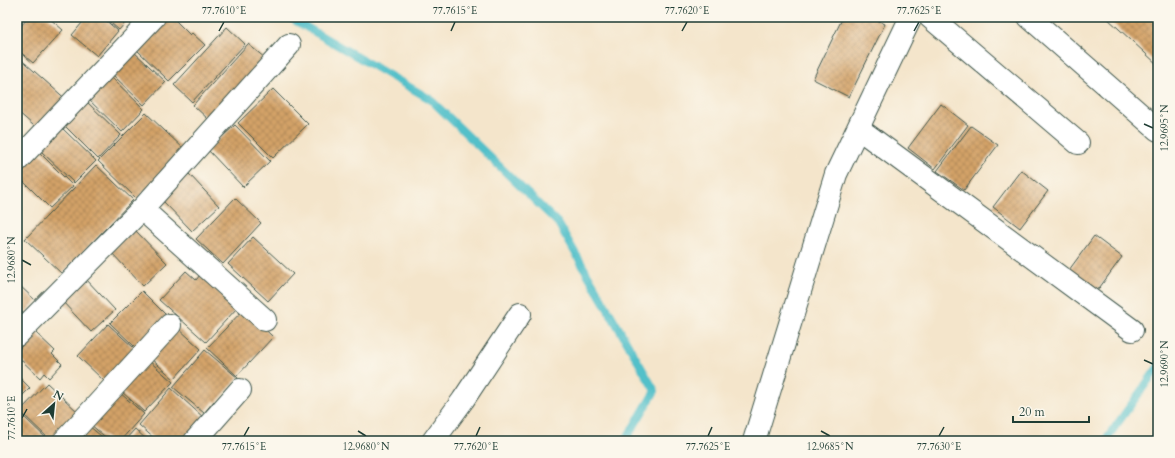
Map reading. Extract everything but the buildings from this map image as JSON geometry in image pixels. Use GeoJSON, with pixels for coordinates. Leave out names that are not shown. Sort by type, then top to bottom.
{"type":"FeatureCollection","features":[{"type":"Feature","properties":{"kind":"street"},"geometry":{"type":"LineString","coordinates":[[17,161],[154,17]]}},
{"type":"Feature","properties":{"kind":"street"},"geometry":{"type":"LineString","coordinates":[[754,441],[836,174],[859,129],[910,17]]}},
{"type":"Feature","properties":{"kind":"street"},"geometry":{"type":"LineString","coordinates":[[930,17],[1078,143]]}},
{"type":"Feature","properties":{"kind":"street"},"geometry":{"type":"LineString","coordinates":[[1029,17],[1158,130]]}},
{"type":"Feature","properties":{"kind":"street"},"geometry":{"type":"LineString","coordinates":[[17,335],[142,209],[289,46]]}},
{"type":"Feature","properties":{"kind":"street"},"geometry":{"type":"LineString","coordinates":[[859,129],[1132,330]]}},
{"type":"Feature","properties":{"kind":"street"},"geometry":{"type":"LineString","coordinates":[[142,209],[266,320]]}},
{"type":"Feature","properties":{"kind":"street"},"geometry":{"type":"LineString","coordinates":[[433,441],[463,400],[520,314]]}},
{"type":"Feature","properties":{"kind":"street"},"geometry":{"type":"LineString","coordinates":[[64,441],[170,325]]}},
{"type":"Feature","properties":{"kind":"street"},"geometry":{"type":"LineString","coordinates":[[195,441],[240,390]]}},
{"type":"Feature","properties":{"kind":"waterway"},"geometry":{"type":"LineString","coordinates":[[289,17],[430,99],[558,223],[655,391],[625,441]]}},
{"type":"Feature","properties":{"kind":"waterway"},"geometry":{"type":"LineString","coordinates":[[1105,441],[1158,367]]}}]}
